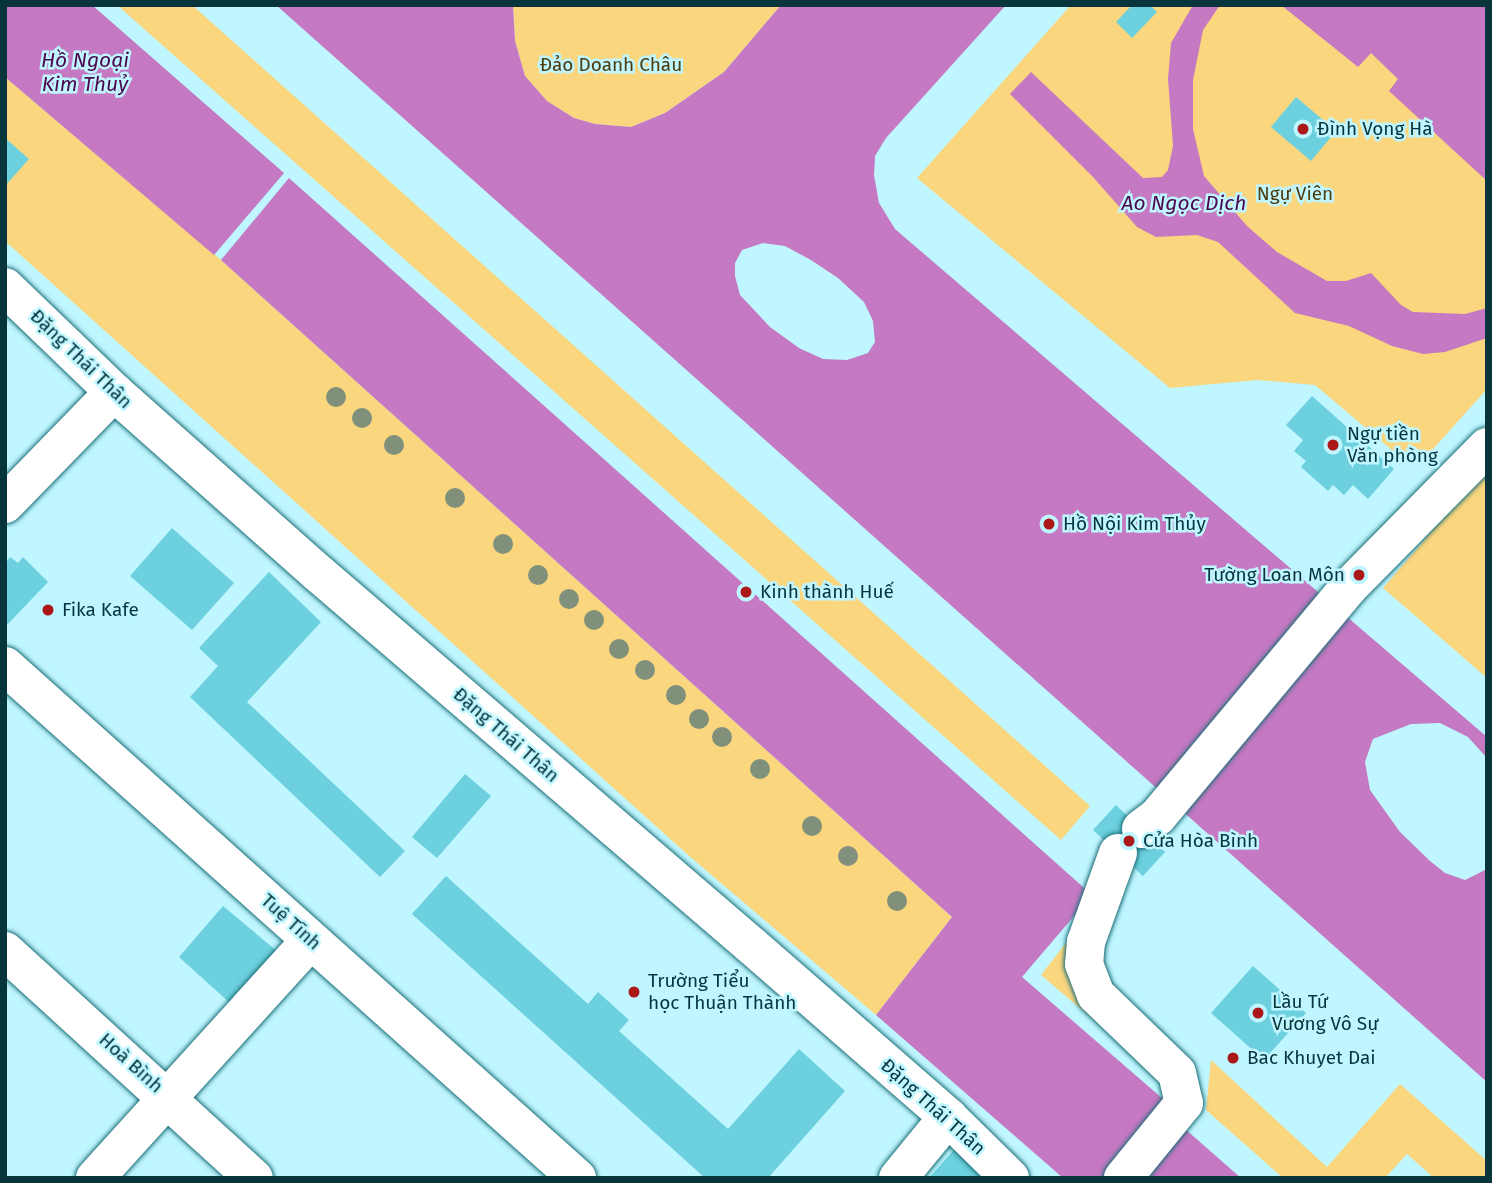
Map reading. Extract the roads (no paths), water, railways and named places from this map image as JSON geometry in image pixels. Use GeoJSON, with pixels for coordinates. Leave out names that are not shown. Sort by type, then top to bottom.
{"type":"FeatureCollection","features":[{"type":"Feature","properties":{"kind":"street","name":"Đặng Thái Thân"},"geometry":{"type":"LineString","coordinates":[[5,288],[114,392],[318,573],[948,1117],[1010,1178]]}},
{"type":"Feature","properties":{"kind":"street"},"geometry":{"type":"LineString","coordinates":[[5,504],[114,392]]}},
{"type":"Feature","properties":{"kind":"street"},"geometry":{"type":"LineString","coordinates":[[1123,1178],[1184,1103],[1177,1073],[1096,995],[1084,964],[1086,943],[1134,839],[1342,595],[1487,447]]}},
{"type":"Feature","properties":{"kind":"street","name":"Tuệ Tĩnh"},"geometry":{"type":"LineString","coordinates":[[5,666],[578,1178]]}},
{"type":"Feature","properties":{"kind":"street"},"geometry":{"type":"LineString","coordinates":[[95,1178],[311,940]]}},
{"type":"Feature","properties":{"kind":"street","name":"Hoà Bình"},"geometry":{"type":"LineString","coordinates":[[5,951],[168,1096],[254,1178]]}},
{"type":"Feature","properties":{"kind":"street"},"geometry":{"type":"LineString","coordinates":[[898,1178],[948,1117]]}},
{"type":"Feature","properties":{"kind":"water","name":"Hồ Ngoại Kim Thuỷ"},"geometry":{"type":"Polygon","coordinates":[[[5,5],[92,5],[284,173],[214,255],[5,77],[5,5]]]}},
{"type":"Feature","properties":{"kind":"water","name":"Hồ Nội Kim Thủy"},"geometry":{"type":"Polygon","coordinates":[[[276,5],[513,5],[515,41],[525,76],[547,101],[574,118],[595,124],[631,127],[665,113],[724,72],[781,5],[1006,5],[886,138],[875,156],[874,175],[879,203],[895,229],[1487,737],[1487,758],[1468,737],[1440,723],[1411,724],[1373,739],[1365,762],[1370,790],[1400,832],[1430,861],[1445,873],[1465,880],[1487,869],[1487,1082],[276,5]],[[763,243],[742,250],[735,263],[740,295],[770,327],[799,348],[823,359],[847,360],[868,353],[875,342],[873,321],[864,302],[838,278],[785,246],[763,243]]]}},
{"type":"Feature","properties":{"kind":"water","name":"Ao Ngọc Dịch"},"geometry":{"type":"Polygon","coordinates":[[[1193,5],[1220,5],[1203,30],[1193,80],[1193,129],[1204,176],[1247,226],[1277,252],[1327,281],[1346,281],[1371,273],[1401,305],[1413,312],[1465,314],[1487,308],[1487,338],[1445,352],[1423,354],[1392,346],[1349,326],[1295,313],[1218,242],[1197,235],[1156,237],[1137,227],[1093,177],[1010,94],[1031,72],[1143,178],[1162,177],[1168,170],[1173,146],[1168,79],[1171,43],[1193,5]]]}},
{"type":"Feature","properties":{"kind":"water"},"geometry":{"type":"Polygon","coordinates":[[[1281,5],[1487,5],[1487,181],[1389,91],[1398,79],[1371,53],[1358,67],[1281,5]]]}},
{"type":"Feature","properties":{"kind":"water"},"geometry":{"type":"Polygon","coordinates":[[[289,178],[1092,895],[1022,977],[1170,1105],[1110,1178],[1063,1178],[876,1015],[952,917],[221,260],[289,178]]]}},
{"type":"Feature","properties":{"kind":"water"},"geometry":{"type":"Polygon","coordinates":[[[1184,1128],[1241,1178],[1140,1178],[1184,1128]]]}},
{"type":"Feature","properties":{"kind":"place","name":"Đình Vọng Hà"},"geometry":{"type":"Point","coordinates":[1303,129]}},
{"type":"Feature","properties":{"kind":"place","name":"Ngự tiền Văn phòng"},"geometry":{"type":"Point","coordinates":[1333,445]}},
{"type":"Feature","properties":{"kind":"place","name":"Hồ Nội Kim Thủy"},"geometry":{"type":"Point","coordinates":[1049,524]}},
{"type":"Feature","properties":{"kind":"place","name":"Tường Loan Môn"},"geometry":{"type":"Point","coordinates":[1359,575]}},
{"type":"Feature","properties":{"kind":"place","name":"Kinh thành Huế"},"geometry":{"type":"Point","coordinates":[746,592]}},
{"type":"Feature","properties":{"kind":"place","name":"Fika Kafe"},"geometry":{"type":"Point","coordinates":[48,610]}},
{"type":"Feature","properties":{"kind":"place","name":"Cửa Hòa Bình"},"geometry":{"type":"Point","coordinates":[1129,841]}},
{"type":"Feature","properties":{"kind":"place","name":"Trường Tiểu học Thuận Thành"},"geometry":{"type":"Point","coordinates":[634,992]}},
{"type":"Feature","properties":{"kind":"place","name":"Lầu Tứ Vương Vô Sự"},"geometry":{"type":"Point","coordinates":[1258,1013]}},
{"type":"Feature","properties":{"kind":"place","name":"Bac Khuyet Dai"},"geometry":{"type":"Point","coordinates":[1233,1058]}},
{"type":"Feature","properties":{"kind":"park label","name":"Đảo Doanh Châu"},"geometry":{"type":"Point","coordinates":[611,65]}},
{"type":"Feature","properties":{"kind":"park label","name":"Ngự Viên"},"geometry":{"type":"Point","coordinates":[1295,194]}}]}
